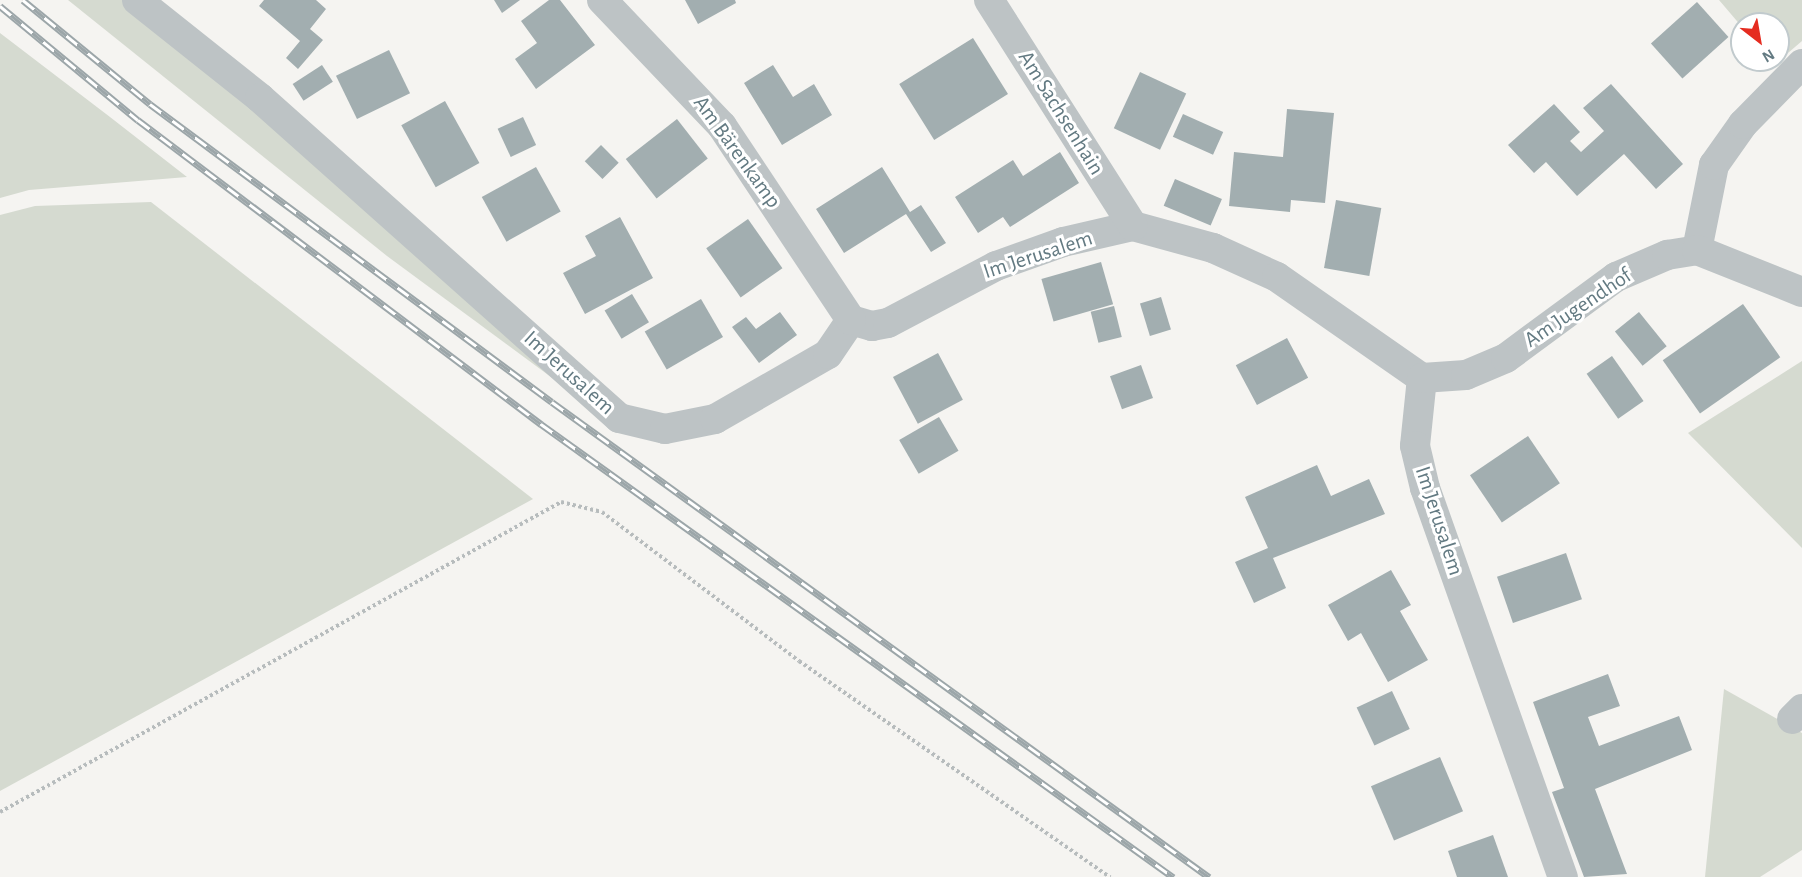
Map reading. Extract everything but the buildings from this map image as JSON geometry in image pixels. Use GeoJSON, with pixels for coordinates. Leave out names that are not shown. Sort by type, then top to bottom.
{"type":"FeatureCollection","features":[{"type":"Feature","properties":{"kind":"street","name":"Im Jerusalem"},"geometry":{"type":"LineString","coordinates":[[137,0],[260,98],[619,418],[665,429],[715,419],[828,354],[851,320],[888,322],[996,266],[1063,242],[1133,226],[1213,248],[1277,278],[1422,378],[1415,446],[1425,488],[1563,877]]}},
{"type":"Feature","properties":{"kind":"street","name":"Am Bärenkamp"},"geometry":{"type":"LineString","coordinates":[[602,0],[722,126],[851,320]]}},
{"type":"Feature","properties":{"kind":"street","name":"Am Sachsenhain"},"geometry":{"type":"LineString","coordinates":[[989,0],[1133,226]]}},
{"type":"Feature","properties":{"kind":"street"},"geometry":{"type":"LineString","coordinates":[[1802,64],[1743,124],[1714,165],[1697,250],[1802,292]]}},
{"type":"Feature","properties":{"kind":"street","name":"Am Jugendhof"},"geometry":{"type":"LineString","coordinates":[[1422,378],[1466,375],[1506,358],[1616,277],[1667,255],[1697,250]]}},
{"type":"Feature","properties":{"kind":"path"},"geometry":{"type":"LineString","coordinates":[[0,812],[561,502],[602,512],[799,661],[1110,877]]}},
{"type":"Feature","properties":{"kind":"shaded area"},"geometry":{"type":"Polygon","coordinates":[[[68,0],[126,0],[601,414],[387,256],[68,0]]]}},
{"type":"Feature","properties":{"kind":"shaded area"},"geometry":{"type":"Polygon","coordinates":[[[1719,0],[1802,0],[1802,41],[1790,51],[1790,12],[1730,13],[1719,0]]]}},
{"type":"Feature","properties":{"kind":"shaded area"},"geometry":{"type":"Polygon","coordinates":[[[0,33],[187,177],[29,190],[0,198],[0,33]]]}},
{"type":"Feature","properties":{"kind":"shaded area"},"geometry":{"type":"Polygon","coordinates":[[[151,202],[533,499],[0,791],[0,215],[35,206],[151,202]]]}},
{"type":"Feature","properties":{"kind":"shaded area"},"geometry":{"type":"Polygon","coordinates":[[[1802,361],[1802,548],[1688,433],[1802,361]]]}},
{"type":"Feature","properties":{"kind":"shaded area"},"geometry":{"type":"Polygon","coordinates":[[[1724,689],[1802,733],[1802,850],[1760,877],[1705,877],[1724,689]]]}},
{"type":"Feature","properties":{"kind":"railway"},"geometry":{"type":"LineString","coordinates":[[23,0],[150,104],[552,402],[1209,877]]}},
{"type":"Feature","properties":{"kind":"railway"},"geometry":{"type":"LineString","coordinates":[[0,6],[138,120],[541,424],[1173,877]]}}]}
